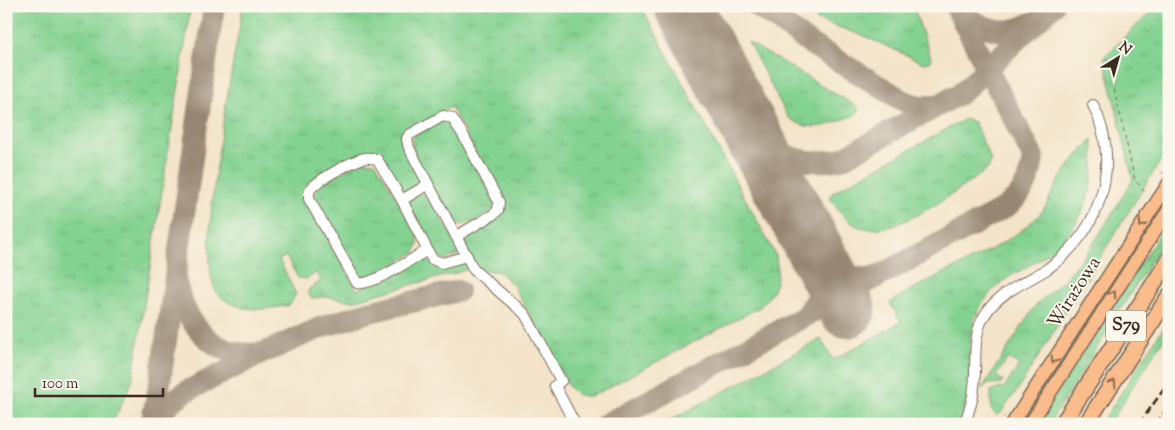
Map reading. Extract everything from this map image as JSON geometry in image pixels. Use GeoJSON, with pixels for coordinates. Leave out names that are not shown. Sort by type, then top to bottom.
{"type":"FeatureCollection","features":[{"type":"Feature","properties":{"kind":"highway","name":"S79"},"geometry":{"type":"LineString","coordinates":[[1062,424],[1169,260]]}},
{"type":"Feature","properties":{"kind":"highway","name":"S79"},"geometry":{"type":"LineString","coordinates":[[1086,424],[1169,296]]}},
{"type":"Feature","properties":{"kind":"main road","name":"Wirażowa"},"geometry":{"type":"LineString","coordinates":[[1007,421],[1169,183]]}},
{"type":"Feature","properties":{"kind":"main road","name":"Wirażowa"},"geometry":{"type":"LineString","coordinates":[[1030,424],[1169,209]]}},
{"type":"Feature","properties":{"kind":"lane"},"geometry":{"type":"LineString","coordinates":[[964,424],[971,407],[977,334],[982,320],[991,306],[1002,296],[1063,256],[1081,238],[1098,208],[1107,173],[1107,159],[1105,140],[1094,105]]}},
{"type":"Feature","properties":{"kind":"lane"},"geometry":{"type":"LineString","coordinates":[[457,236],[494,214],[498,210],[499,202],[462,133],[448,116],[438,117],[414,131],[407,139],[409,148],[427,185],[457,236],[474,270],[525,314],[561,381],[555,386],[575,424]]}},
{"type":"Feature","properties":{"kind":"lane"},"geometry":{"type":"LineString","coordinates":[[426,251],[374,280],[357,283],[332,241],[309,194],[316,183],[367,158],[377,160],[402,200],[426,251],[432,259],[442,264],[467,256]]}},
{"type":"Feature","properties":{"kind":"lane"},"geometry":{"type":"LineString","coordinates":[[402,200],[427,185]]}},
{"type":"Feature","properties":{"kind":"path"},"geometry":{"type":"LineString","coordinates":[[1107,58],[1135,180],[1147,194]]}},
{"type":"Feature","properties":{"kind":"path"},"geometry":{"type":"LineString","coordinates":[[998,424],[1007,421]]}},
{"type":"Feature","properties":{"kind":"green space"},"geometry":{"type":"Polygon","coordinates":[[[6,6],[191,6],[132,382],[112,424],[6,424],[6,6]]]}},
{"type":"Feature","properties":{"kind":"green space"},"geometry":{"type":"Polygon","coordinates":[[[243,6],[641,6],[776,256],[776,284],[760,307],[590,397],[576,394],[570,388],[513,285],[499,272],[477,269],[465,245],[469,230],[506,209],[451,107],[399,135],[422,178],[422,183],[407,192],[399,191],[376,148],[306,186],[307,189],[303,191],[357,290],[415,260],[423,260],[438,265],[463,263],[467,264],[470,269],[352,301],[328,297],[311,298],[308,293],[309,289],[321,281],[316,273],[307,279],[298,278],[286,256],[279,260],[296,294],[290,305],[252,309],[234,305],[218,294],[211,275],[210,244],[212,203],[218,157],[243,6]]]}},
{"type":"Feature","properties":{"kind":"green space"},"geometry":{"type":"Polygon","coordinates":[[[799,6],[913,6],[931,58],[929,62],[924,63],[864,36],[818,20],[799,6]]]}},
{"type":"Feature","properties":{"kind":"green space"},"geometry":{"type":"Polygon","coordinates":[[[1157,6],[1169,6],[1169,147],[1018,389],[1000,414],[996,415],[991,410],[991,391],[1005,387],[1019,365],[1008,358],[996,376],[1004,381],[998,384],[987,384],[981,390],[1035,306],[1063,281],[1092,246],[1133,180],[1104,57],[1157,6]]]}},
{"type":"Feature","properties":{"kind":"green space"},"geometry":{"type":"Polygon","coordinates":[[[748,42],[856,106],[859,111],[851,117],[814,127],[801,124],[788,117],[748,42]]]}},
{"type":"Feature","properties":{"kind":"green space"},"geometry":{"type":"Polygon","coordinates":[[[965,119],[974,122],[991,161],[988,169],[942,201],[904,221],[885,227],[868,228],[850,222],[830,198],[833,192],[965,119]]]}},
{"type":"Feature","properties":{"kind":"green space"},"geometry":{"type":"Polygon","coordinates":[[[434,120],[451,121],[494,199],[494,209],[467,224],[456,223],[450,220],[413,152],[412,138],[434,120]]]}},
{"type":"Feature","properties":{"kind":"green space"},"geometry":{"type":"Polygon","coordinates":[[[1092,139],[1094,155],[1091,187],[1080,217],[1061,242],[1048,253],[1009,277],[992,291],[977,313],[972,326],[970,340],[968,397],[958,424],[663,424],[821,339],[833,360],[901,322],[890,303],[907,292],[983,254],[1019,232],[1039,215],[1064,172],[1092,139]]]}},
{"type":"Feature","properties":{"kind":"green space"},"geometry":{"type":"Polygon","coordinates":[[[360,161],[375,162],[418,235],[418,245],[415,252],[370,278],[356,276],[313,200],[317,187],[360,161]]]}},
{"type":"Feature","properties":{"kind":"green space"},"geometry":{"type":"Polygon","coordinates":[[[426,191],[460,250],[459,254],[445,260],[435,257],[407,201],[426,191]]]}},
{"type":"Feature","properties":{"kind":"green space"},"geometry":{"type":"Polygon","coordinates":[[[1169,193],[1169,199],[1027,417],[1022,424],[1019,424],[1169,193]]]}},
{"type":"Feature","properties":{"kind":"green space"},"geometry":{"type":"Polygon","coordinates":[[[1169,220],[1169,232],[1049,424],[1037,424],[1169,220]]]}},
{"type":"Feature","properties":{"kind":"green space"},"geometry":{"type":"Polygon","coordinates":[[[1169,319],[1169,331],[1109,424],[1101,424],[1169,319]]]}},
{"type":"Feature","properties":{"kind":"taxiway"},"geometry":{"type":"LineString","coordinates":[[151,424],[160,382],[214,6]]}},
{"type":"Feature","properties":{"kind":"taxiway"},"geometry":{"type":"LineString","coordinates":[[757,6],[809,43],[902,100],[920,106],[939,105]]}},
{"type":"Feature","properties":{"kind":"taxiway"},"geometry":{"type":"LineString","coordinates":[[606,424],[1001,210],[1019,195],[1030,173],[1033,157],[955,6]]}},
{"type":"Feature","properties":{"kind":"taxiway"},"geometry":{"type":"LineString","coordinates":[[751,132],[771,147],[792,158],[815,162],[841,159],[961,93],[1053,6]]}},
{"type":"Feature","properties":{"kind":"taxiway"},"geometry":{"type":"LineString","coordinates":[[959,10],[975,22],[993,29],[1012,30],[1031,23]]}},
{"type":"Feature","properties":{"kind":"taxiway"},"geometry":{"type":"LineString","coordinates":[[805,315],[815,302],[820,288],[819,258],[844,275],[858,278],[874,277]]}},
{"type":"Feature","properties":{"kind":"taxiway"},"geometry":{"type":"LineString","coordinates":[[176,282],[186,311],[204,336],[229,351],[244,354],[260,353]]}},
{"type":"Feature","properties":{"kind":"taxiway"},"geometry":{"type":"LineString","coordinates":[[153,424],[171,402],[187,391],[263,353],[322,327],[369,312],[458,291]]}},
{"type":"Feature","properties":{"kind":"runway"},"geometry":{"type":"LineString","coordinates":[[683,6],[847,309]]}},
{"type":"Feature","properties":{"kind":"railway"},"geometry":{"type":"LineString","coordinates":[[1139,424],[1169,382]]}},
{"type":"Feature","properties":{"kind":"railway"},"geometry":{"type":"LineString","coordinates":[[1156,424],[1169,406]]}}]}
